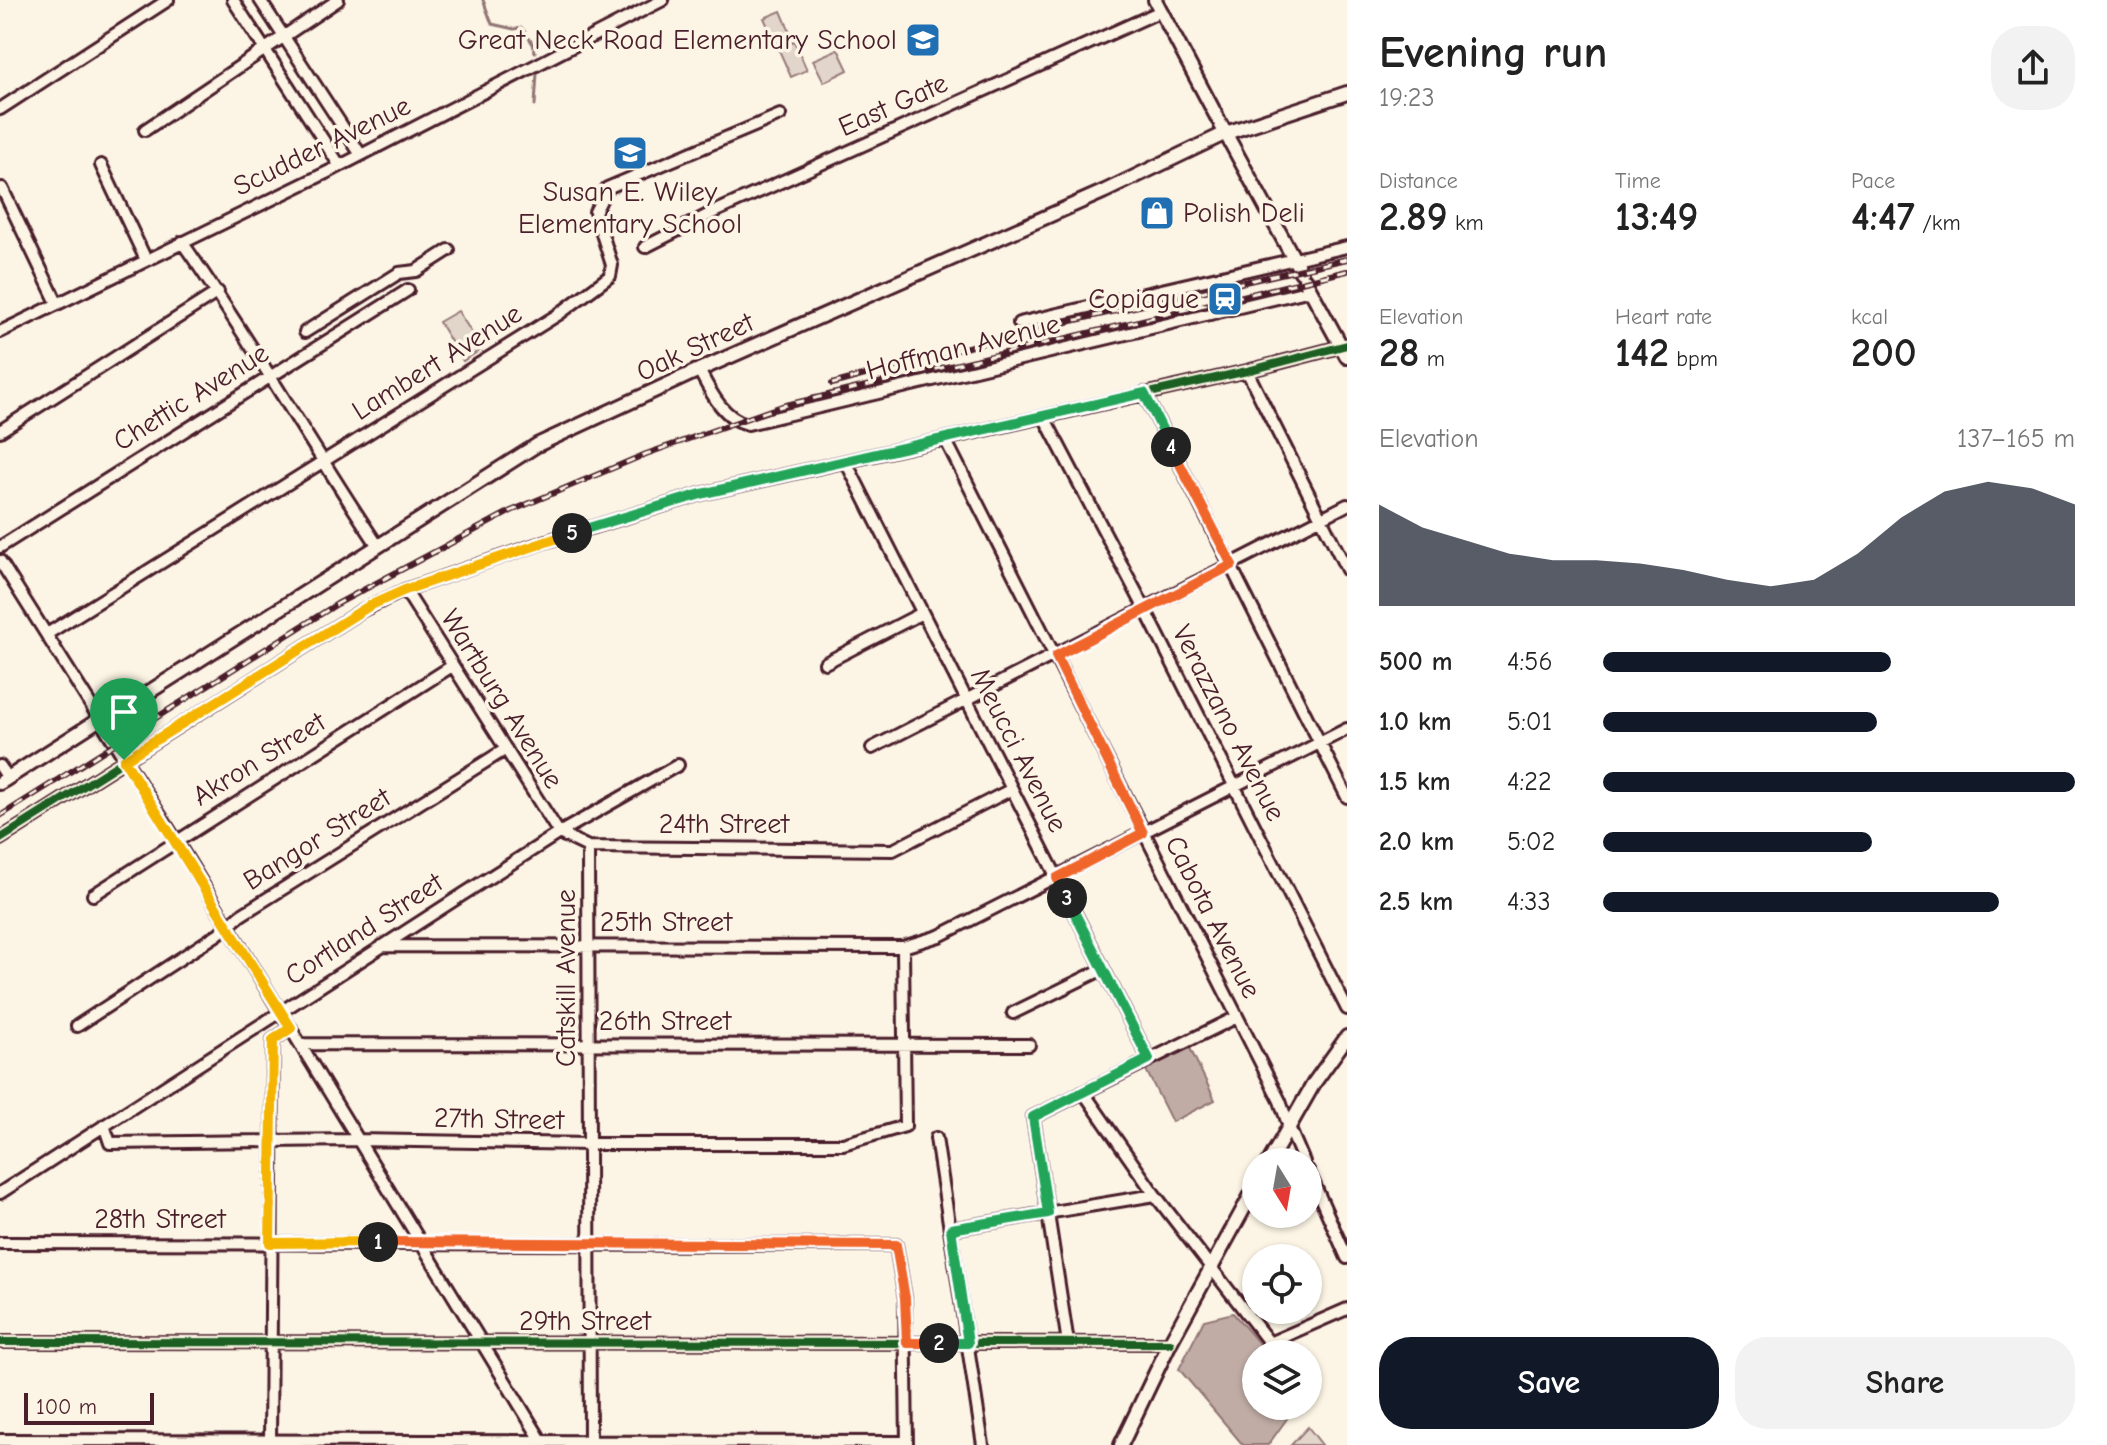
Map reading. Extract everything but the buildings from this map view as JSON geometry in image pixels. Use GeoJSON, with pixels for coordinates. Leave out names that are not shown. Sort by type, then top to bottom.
{"type":"FeatureCollection","features":[{"type":"Feature","properties":{"kind":"main road"},"geometry":{"type":"LineString","coordinates":[[1158,6],[1345,349]]}},
{"type":"Feature","properties":{"kind":"main road","name":"Oak Street"},"geometry":{"type":"LineString","coordinates":[[4,780],[100,719],[127,706],[537,445],[1105,191],[1222,126],[1347,93]]}},
{"type":"Feature","properties":{"kind":"main road"},"geometry":{"type":"LineString","coordinates":[[1277,1148],[1314,1083],[1347,1037]]}},
{"type":"Feature","properties":{"kind":"main road"},"geometry":{"type":"LineString","coordinates":[[1121,1445],[1170,1343],[1242,1211]]}},
{"type":"Feature","properties":{"kind":"street"},"geometry":{"type":"LineString","coordinates":[[1,107],[168,0]]}},
{"type":"Feature","properties":{"kind":"street"},"geometry":{"type":"LineString","coordinates":[[233,0],[340,166]]}},
{"type":"Feature","properties":{"kind":"street"},"geometry":{"type":"LineString","coordinates":[[260,0],[361,155]]}},
{"type":"Feature","properties":{"kind":"street"},"geometry":{"type":"LineString","coordinates":[[145,130],[338,0]]}},
{"type":"Feature","properties":{"kind":"street","name":"Scudder Avenue"},"geometry":{"type":"LineString","coordinates":[[0,332],[340,166],[663,0]]}},
{"type":"Feature","properties":{"kind":"street","name":"East Gate"},"geometry":{"type":"LineString","coordinates":[[645,247],[728,205],[1158,6]]}},
{"type":"Feature","properties":{"kind":"street","name":"Lambert Avenue"},"geometry":{"type":"LineString","coordinates":[[47,634],[559,314],[610,276],[612,265],[595,212],[607,188],[780,115]]}},
{"type":"Feature","properties":{"kind":"street"},"geometry":{"type":"LineString","coordinates":[[101,165],[146,260]]}},
{"type":"Feature","properties":{"kind":"street"},"geometry":{"type":"LineString","coordinates":[[2,188],[57,303]]}},
{"type":"Feature","properties":{"kind":"street"},"geometry":{"type":"LineString","coordinates":[[182,242],[218,292],[378,546]]}},
{"type":"Feature","properties":{"kind":"street"},"geometry":{"type":"LineString","coordinates":[[1019,323],[1347,247]]}},
{"type":"Feature","properties":{"kind":"street"},"geometry":{"type":"LineString","coordinates":[[305,332],[399,273],[416,271],[449,250]]}},
{"type":"Feature","properties":{"kind":"street","name":"Hoffman Avenue"},"geometry":{"type":"LineString","coordinates":[[699,370],[715,400],[737,422],[748,424],[1305,280]]}},
{"type":"Feature","properties":{"kind":"street","name":"Chettic Avenue"},"geometry":{"type":"LineString","coordinates":[[0,547],[408,290]]}},
{"type":"Feature","properties":{"kind":"street"},"geometry":{"type":"LineString","coordinates":[[0,431],[218,292]]}},
{"type":"Feature","properties":{"kind":"street"},"geometry":{"type":"LineString","coordinates":[[0,839],[361,611],[405,590],[701,494],[1345,349]]}},
{"type":"Feature","properties":{"kind":"street"},"geometry":{"type":"LineString","coordinates":[[1247,371],[1347,570]]}},
{"type":"Feature","properties":{"kind":"street"},"geometry":{"type":"LineString","coordinates":[[1144,393],[1347,797]]}},
{"type":"Feature","properties":{"kind":"street","name":"Verazzano Avenue"},"geometry":{"type":"LineString","coordinates":[[1044,417],[1145,609],[1347,1009]]}},
{"type":"Feature","properties":{"kind":"street","name":"Cabota Avenue"},"geometry":{"type":"LineString","coordinates":[[945,439],[1280,1101],[1298,1148]]}},
{"type":"Feature","properties":{"kind":"street","name":"Meucci Avenue"},"geometry":{"type":"LineString","coordinates":[[846,462],[1149,1059]]}},
{"type":"Feature","properties":{"kind":"street"},"geometry":{"type":"LineString","coordinates":[[872,748],[1347,505]]}},
{"type":"Feature","properties":{"kind":"street"},"geometry":{"type":"LineString","coordinates":[[0,561],[177,842],[543,1443]]}},
{"type":"Feature","properties":{"kind":"street","name":"Wartburg Avenue"},"geometry":{"type":"LineString","coordinates":[[405,590],[559,833]]}},
{"type":"Feature","properties":{"kind":"street"},"geometry":{"type":"LineString","coordinates":[[825,663],[922,613]]}},
{"type":"Feature","properties":{"kind":"street","name":"Akron Street"},"geometry":{"type":"LineString","coordinates":[[93,895],[452,666]]}},
{"type":"Feature","properties":{"kind":"street","name":"25th Street"},"geometry":{"type":"LineString","coordinates":[[382,946],[903,947],[939,936],[1347,729]]}},
{"type":"Feature","properties":{"kind":"street","name":"Bangor Street"},"geometry":{"type":"LineString","coordinates":[[77,1026],[228,925],[506,749]]}},
{"type":"Feature","properties":{"kind":"street","name":"Cortland Street"},"geometry":{"type":"LineString","coordinates":[[0,1193],[105,1129],[559,833],[678,765]]}},
{"type":"Feature","properties":{"kind":"street"},"geometry":{"type":"LineString","coordinates":[[0,766],[4,780]]}},
{"type":"Feature","properties":{"kind":"street","name":"24th Street"},"geometry":{"type":"LineString","coordinates":[[559,833],[588,847],[893,850],[1012,789]]}},
{"type":"Feature","properties":{"kind":"street","name":"Catskill Avenue"},"geometry":{"type":"LineString","coordinates":[[588,847],[590,1443]]}},
{"type":"Feature","properties":{"kind":"street"},"geometry":{"type":"LineString","coordinates":[[903,947],[903,1045]]}},
{"type":"Feature","properties":{"kind":"street"},"geometry":{"type":"LineString","coordinates":[[1013,1013],[1103,969]]}},
{"type":"Feature","properties":{"kind":"street"},"geometry":{"type":"LineString","coordinates":[[1068,1343],[1033,1117],[1237,1017]]}},
{"type":"Feature","properties":{"kind":"street"},"geometry":{"type":"LineString","coordinates":[[270,1443],[273,1040],[291,1028]]}},
{"type":"Feature","properties":{"kind":"street","name":"26th Street"},"geometry":{"type":"LineString","coordinates":[[300,1044],[1029,1045]]}},
{"type":"Feature","properties":{"kind":"street","name":"27th Street"},"geometry":{"type":"LineString","coordinates":[[105,1129],[110,1143],[357,1140],[843,1144],[905,1126],[903,1045]]}},
{"type":"Feature","properties":{"kind":"street"},"geometry":{"type":"LineString","coordinates":[[1084,1093],[1155,1195],[1267,1340]]}},
{"type":"Feature","properties":{"kind":"street"},"geometry":{"type":"LineString","coordinates":[[936,1138],[983,1445]]}},
{"type":"Feature","properties":{"kind":"street"},"geometry":{"type":"LineString","coordinates":[[951,1229],[1155,1195]]}},
{"type":"Feature","properties":{"kind":"street"},"geometry":{"type":"LineString","coordinates":[[1322,1202],[1347,1258]]}},
{"type":"Feature","properties":{"kind":"street","name":"28th Street"},"geometry":{"type":"LineString","coordinates":[[0,1243],[896,1245],[905,1298],[907,1343]]}},
{"type":"Feature","properties":{"kind":"street"},"geometry":{"type":"LineString","coordinates":[[1276,1340],[1347,1309]]}},
{"type":"Feature","properties":{"kind":"street","name":"29th Street"},"geometry":{"type":"LineString","coordinates":[[0,1342],[1170,1343]]}},
{"type":"Feature","properties":{"kind":"street"},"geometry":{"type":"LineString","coordinates":[[0,1440],[907,1443],[907,1343]]}},
{"type":"Feature","properties":{"kind":"shaded area"},"geometry":{"type":"Polygon","coordinates":[[[781,11],[793,39],[777,46],[764,18],[781,11]]]}},
{"type":"Feature","properties":{"kind":"shaded area"},"geometry":{"type":"Polygon","coordinates":[[[794,41],[807,70],[791,77],[778,48],[794,41]]]}},
{"type":"Feature","properties":{"kind":"shaded area"},"geometry":{"type":"Polygon","coordinates":[[[838,49],[848,70],[824,82],[813,60],[838,49]]]}},
{"type":"Feature","properties":{"kind":"shaded area"},"geometry":{"type":"Polygon","coordinates":[[[458,311],[482,349],[463,361],[439,322],[458,311]]]}},
{"type":"Feature","properties":{"kind":"shaded area"},"geometry":{"type":"Polygon","coordinates":[[[1189,1046],[1215,1100],[1172,1122],[1145,1068],[1189,1046]]]}},
{"type":"Feature","properties":{"kind":"shaded area"},"geometry":{"type":"Polygon","coordinates":[[[1233,1313],[1256,1340],[1242,1340],[1242,1420],[1286,1420],[1268,1445],[1243,1445],[1179,1369],[1204,1320],[1233,1313]]]}},
{"type":"Feature","properties":{"kind":"shaded area"},"geometry":{"type":"Polygon","coordinates":[[[1308,1427],[1322,1445],[1291,1445],[1308,1427]]]}},
{"type":"Feature","properties":{"kind":"waterway"},"geometry":{"type":"LineString","coordinates":[[483,0],[492,24],[522,28],[535,52]]}},
{"type":"Feature","properties":{"kind":"waterway"},"geometry":{"type":"LineString","coordinates":[[535,105],[537,73]]}},
{"type":"Feature","properties":{"kind":"railway"},"geometry":{"type":"LineString","coordinates":[[832,384],[1023,332],[1347,259]]}},
{"type":"Feature","properties":{"kind":"railway"},"geometry":{"type":"LineString","coordinates":[[0,816],[337,604],[511,511],[646,454],[782,406],[1347,271]]}},
{"type":"Feature","properties":{"kind":"cycle path"},"geometry":{"type":"LineString","coordinates":[[0,839],[361,611],[405,590],[544,542],[701,494],[1247,371],[1347,345]]}},
{"type":"Feature","properties":{"kind":"cycle path"},"geometry":{"type":"LineString","coordinates":[[0,1342],[1170,1343]]}},
{"type":"Feature","properties":{"kind":"place","name":"Great Neck Road Elementary School"},"geometry":{"type":"Point","coordinates":[923,40]}},
{"type":"Feature","properties":{"kind":"place","name":"Susan E. Wiley Elementary School"},"geometry":{"type":"Point","coordinates":[630,153]}},
{"type":"Feature","properties":{"kind":"place","name":"Polish Deli"},"geometry":{"type":"Point","coordinates":[1157,213]}},
{"type":"Feature","properties":{"kind":"place","name":"Copiague"},"geometry":{"type":"Point","coordinates":[1225,299]}},
{"type":"Feature","properties":{"kind":"route"},"geometry":{"type":"LineString","coordinates":[[1144,393],[1232,565],[1056,656],[1143,833],[1057,878],[1149,1059],[1033,1117],[1048,1213],[951,1229],[968,1343],[907,1343],[905,1298],[896,1245],[270,1243],[273,1040],[291,1028],[124,760],[369,606],[405,590],[544,542],[701,494],[1144,393]]}}]}
